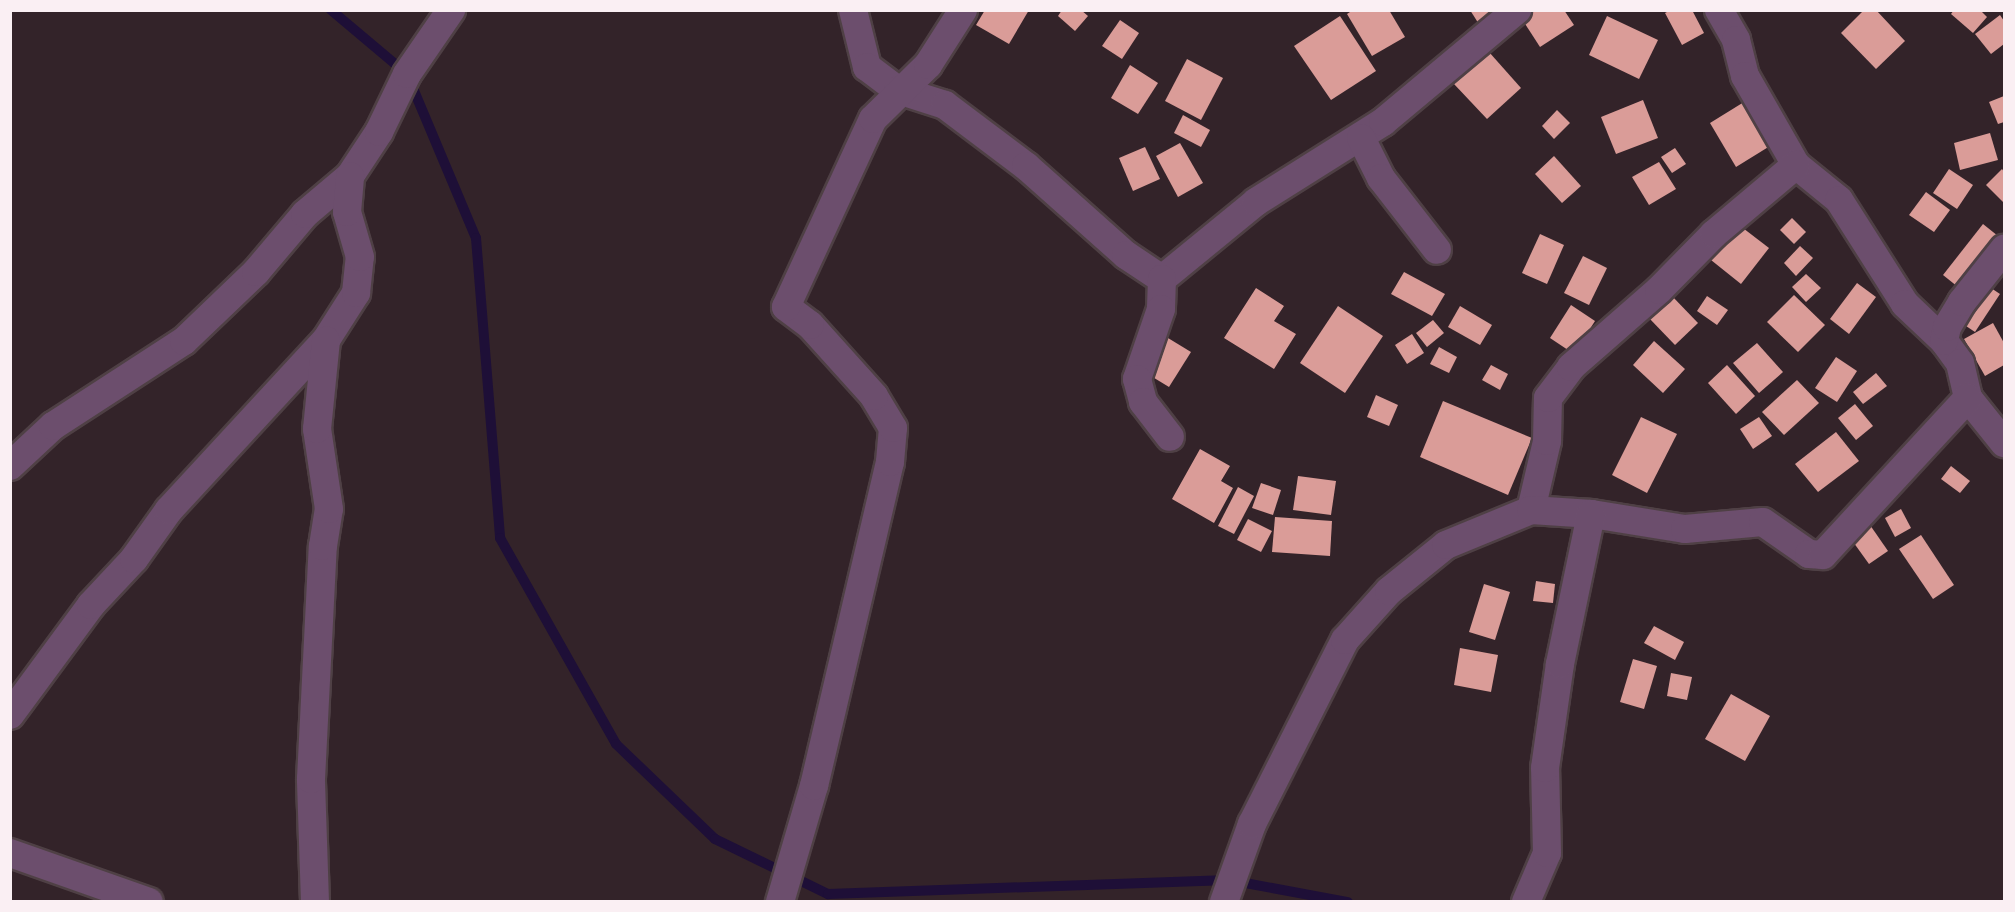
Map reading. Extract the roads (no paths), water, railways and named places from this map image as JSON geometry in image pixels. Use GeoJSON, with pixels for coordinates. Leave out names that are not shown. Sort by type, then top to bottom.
{"type":"FeatureCollection","features":[{"type":"Feature","properties":{"kind":"street"},"geometry":{"type":"LineString","coordinates":[[10,466],[53,426],[184,341],[256,272],[306,214],[350,176],[379,132],[407,74],[451,10]]}},
{"type":"Feature","properties":{"kind":"street"},"geometry":{"type":"LineString","coordinates":[[853,10],[867,67],[898,90],[945,105],[1026,166],[1126,255],[1162,279]]}},
{"type":"Feature","properties":{"kind":"street"},"geometry":{"type":"LineString","coordinates":[[780,902],[814,786],[890,462],[893,428],[874,396],[810,325],[786,307],[873,119],[898,90],[928,65],[963,10]]}},
{"type":"Feature","properties":{"kind":"street"},"geometry":{"type":"LineString","coordinates":[[1170,437],[1143,402],[1137,379],[1161,309],[1162,279],[1256,202],[1324,157],[1361,138],[1440,78],[1517,10]]}},
{"type":"Feature","properties":{"kind":"street"},"geometry":{"type":"LineString","coordinates":[[1719,10],[1736,40],[1745,76],[1796,165],[1839,200],[1905,304],[1944,341],[1960,363],[1968,398],[2004,443]]}},
{"type":"Feature","properties":{"kind":"street"},"geometry":{"type":"LineString","coordinates":[[1361,138],[1381,178],[1437,250]]}},
{"type":"Feature","properties":{"kind":"street"},"geometry":{"type":"LineString","coordinates":[[1531,510],[1547,441],[1548,398],[1571,367],[1659,290],[1714,234],[1796,165]]}},
{"type":"Feature","properties":{"kind":"street"},"geometry":{"type":"LineString","coordinates":[[10,715],[91,605],[134,559],[169,510],[326,340],[356,292],[360,257],[347,212],[350,176]]}},
{"type":"Feature","properties":{"kind":"street"},"geometry":{"type":"LineString","coordinates":[[1944,341],[1947,327],[1962,302],[2004,249]]}},
{"type":"Feature","properties":{"kind":"street"},"geometry":{"type":"LineString","coordinates":[[315,902],[313,733],[321,650],[323,546],[328,509],[316,429],[326,340]]}},
{"type":"Feature","properties":{"kind":"street"},"geometry":{"type":"LineString","coordinates":[[1224,902],[1252,824],[1299,725],[1345,640],[1389,591],[1446,545],[1531,510],[1591,514],[1685,529],[1763,522],[1809,554],[1823,555],[1968,398]]}},
{"type":"Feature","properties":{"kind":"street"},"geometry":{"type":"LineString","coordinates":[[1526,902],[1547,853],[1545,768],[1560,664],[1591,514]]}},
{"type":"Feature","properties":{"kind":"street"},"geometry":{"type":"LineString","coordinates":[[10,853],[149,902]]}},
{"type":"Feature","properties":{"kind":"waterway"},"geometry":{"type":"LineString","coordinates":[[331,10],[407,74],[476,238],[500,538],[616,744],[715,839],[828,894],[1229,880],[1348,902]]}}]}
